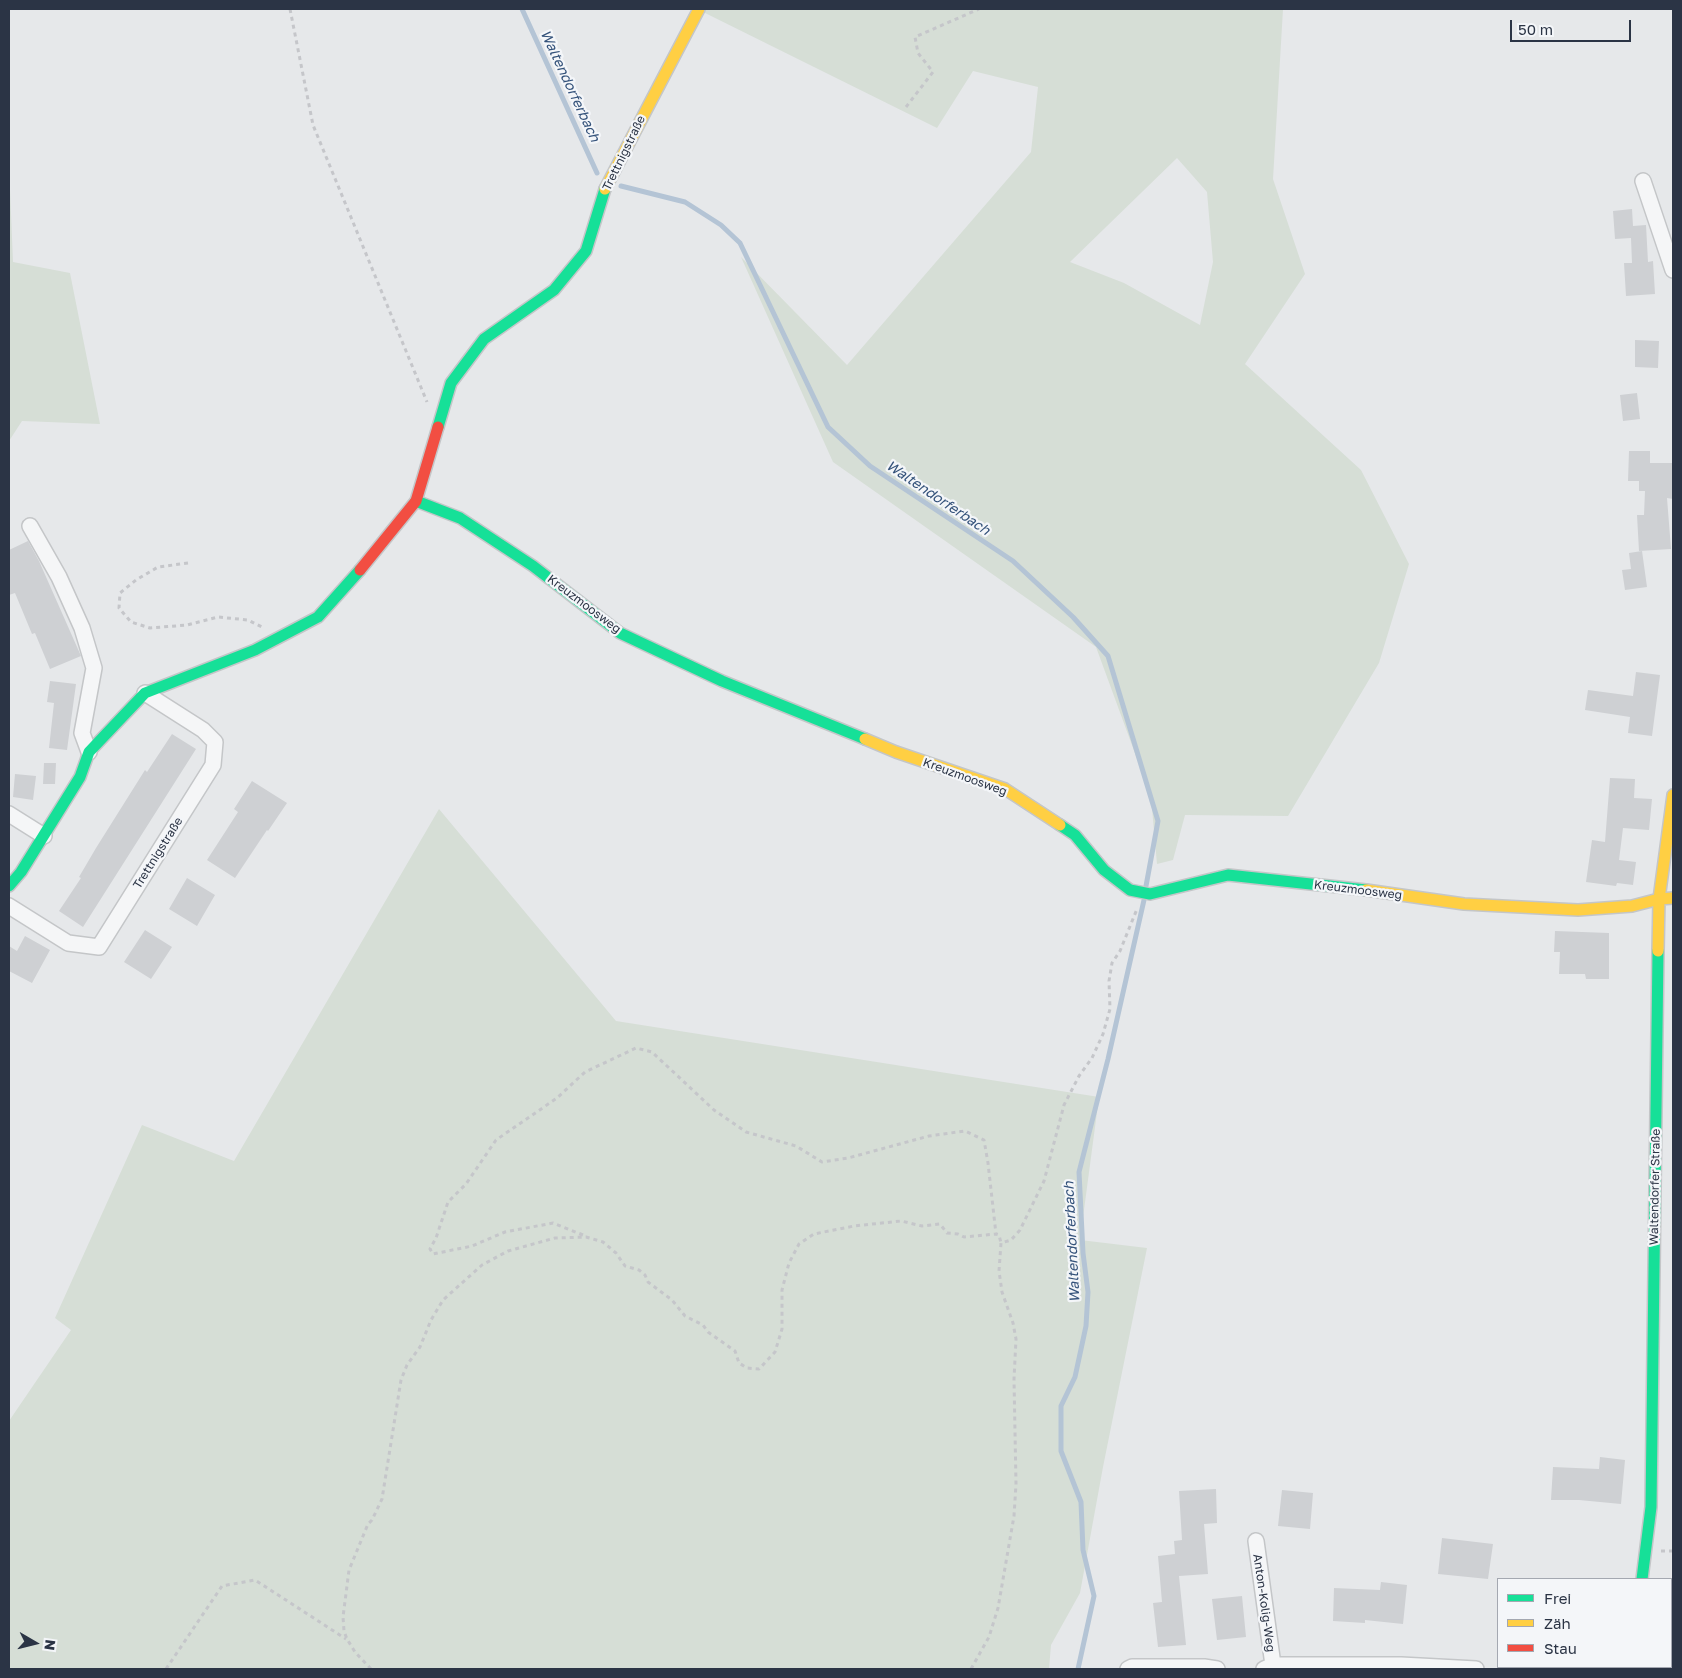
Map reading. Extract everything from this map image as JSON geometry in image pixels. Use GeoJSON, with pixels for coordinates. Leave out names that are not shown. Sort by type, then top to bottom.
{"type":"FeatureCollection","features":[{"type":"Feature","properties":{"kind":"street","name":"Trettnigstraße"},"geometry":{"type":"LineString","coordinates":[[9,886],[21,872],[80,777],[89,752],[144,693],[255,650],[318,617],[369,560],[416,501],[451,383],[484,339],[554,290],[586,251],[606,187],[699,9]]}},
{"type":"Feature","properties":{"kind":"street"},"geometry":{"type":"LineString","coordinates":[[1643,181],[1673,270]]}},
{"type":"Feature","properties":{"kind":"street","name":"Kreuzmoosweg"},"geometry":{"type":"LineString","coordinates":[[416,501],[460,518],[534,566],[620,633],[722,681],[896,752],[1005,789],[1075,835],[1104,870],[1130,890],[1150,894],[1228,875],[1348,888],[1464,904],[1578,910],[1632,906],[1659,899],[1673,898]]}},
{"type":"Feature","properties":{"kind":"street"},"geometry":{"type":"LineString","coordinates":[[30,526],[60,577],[82,628],[94,668],[82,733],[89,752]]}},
{"type":"Feature","properties":{"kind":"street","name":"Trettnigstraße"},"geometry":{"type":"LineString","coordinates":[[9,906],[68,943],[99,947],[213,765],[214,742],[203,730],[144,693]]}},
{"type":"Feature","properties":{"kind":"street","name":"Waltendorfer Straße"},"geometry":{"type":"LineString","coordinates":[[1642,1578],[1651,1506],[1659,899],[1673,795]]}},
{"type":"Feature","properties":{"kind":"street"},"geometry":{"type":"LineString","coordinates":[[9,814],[44,836]]}},
{"type":"Feature","properties":{"kind":"street","name":"Anton-Kolig-Weg"},"geometry":{"type":"LineString","coordinates":[[1256,1541],[1268,1667]]}},
{"type":"Feature","properties":{"kind":"street"},"geometry":{"type":"LineString","coordinates":[[1128,1669],[1132,1667],[1204,1667],[1217,1669]]}},
{"type":"Feature","properties":{"kind":"street"},"geometry":{"type":"LineString","coordinates":[[1268,1667],[1476,1669]]}},
{"type":"Feature","properties":{"kind":"path"},"geometry":{"type":"LineString","coordinates":[[290,9],[313,125],[438,428]]}},
{"type":"Feature","properties":{"kind":"path"},"geometry":{"type":"LineString","coordinates":[[906,107],[933,72],[918,53],[915,37],[979,9]]}},
{"type":"Feature","properties":{"kind":"path"},"geometry":{"type":"LineString","coordinates":[[188,563],[158,567],[136,580],[120,593],[119,608],[131,622],[150,628],[187,625],[218,617],[248,620],[281,636]]}},
{"type":"Feature","properties":{"kind":"path"},"geometry":{"type":"LineString","coordinates":[[1001,1243],[1011,1240],[1020,1230],[1044,1181],[1064,1106],[1079,1076],[1092,1058],[1103,1034],[1110,1009],[1109,980],[1112,963],[1120,951],[1137,909],[1130,890]]}},
{"type":"Feature","properties":{"kind":"path"},"geometry":{"type":"LineString","coordinates":[[971,1669],[989,1637],[998,1608],[1014,1516],[1016,1484],[1014,1379],[1016,1339],[1013,1323],[1002,1292],[999,1271],[1001,1243],[999,1235],[996,1234],[984,1140],[965,1131],[929,1136],[848,1158],[822,1162],[796,1146],[746,1132],[714,1110],[652,1052],[636,1048],[586,1072],[557,1098],[496,1140],[466,1184],[448,1202],[436,1238],[430,1249],[433,1254],[472,1246],[505,1232],[553,1224],[603,1242],[625,1266],[639,1270],[645,1275],[648,1282],[672,1300],[685,1316],[702,1325],[708,1332],[735,1351],[739,1363],[747,1368],[759,1369],[775,1352],[782,1329],[782,1290],[789,1263],[799,1244],[814,1234],[854,1226],[900,1221],[922,1226],[940,1224],[947,1233],[958,1234],[964,1237],[996,1234]]}},
{"type":"Feature","properties":{"kind":"path"},"geometry":{"type":"LineString","coordinates":[[371,1669],[355,1652],[347,1639],[343,1617],[349,1570],[368,1524],[372,1520],[382,1499],[401,1380],[407,1365],[420,1347],[431,1320],[443,1300],[482,1265],[508,1251],[555,1238],[586,1237]]}},
{"type":"Feature","properties":{"kind":"path"},"geometry":{"type":"LineString","coordinates":[[166,1669],[222,1586],[255,1580],[347,1639]]}},
{"type":"Feature","properties":{"kind":"shaded area"},"geometry":{"type":"Polygon","coordinates":[[[697,9],[1283,9],[1273,179],[1305,274],[1245,364],[1361,470],[1409,564],[1379,663],[1288,816],[1185,815],[1173,860],[1157,864],[1151,797],[1096,647],[833,462],[741,257],[847,365],[1031,152],[1038,87],[973,71],[937,128],[697,9]],[[1177,158],[1070,262],[1124,283],[1200,325],[1213,262],[1207,192],[1177,158]]]}},
{"type":"Feature","properties":{"kind":"shaded area"},"geometry":{"type":"Polygon","coordinates":[[[9,165],[13,262],[70,273],[100,424],[22,421],[9,441],[9,165]]]}},
{"type":"Feature","properties":{"kind":"shaded area"},"geometry":{"type":"Polygon","coordinates":[[[439,809],[616,1021],[1099,1097],[1080,1240],[1147,1248],[1080,1593],[1051,1645],[1049,1669],[9,1669],[9,1421],[71,1330],[55,1318],[142,1125],[234,1161],[439,809]]]}},
{"type":"Feature","properties":{"kind":"building"},"geometry":{"type":"Polygon","coordinates":[[[1632,209],[1633,226],[1646,225],[1648,262],[1653,261],[1655,294],[1626,296],[1624,263],[1632,263],[1631,238],[1615,239],[1613,211],[1632,209]]]}},
{"type":"Feature","properties":{"kind":"building"},"geometry":{"type":"Polygon","coordinates":[[[1635,340],[1659,341],[1658,368],[1635,367],[1635,340]]]}},
{"type":"Feature","properties":{"kind":"building"},"geometry":{"type":"Polygon","coordinates":[[[1637,393],[1640,419],[1623,421],[1620,395],[1637,393]]]}},
{"type":"Feature","properties":{"kind":"building"},"geometry":{"type":"Polygon","coordinates":[[[1629,451],[1650,451],[1650,463],[1673,463],[1673,499],[1667,498],[1671,549],[1639,551],[1637,515],[1644,515],[1645,491],[1639,491],[1639,481],[1628,481],[1629,451]]]}},
{"type":"Feature","properties":{"kind":"building"},"geometry":{"type":"Polygon","coordinates":[[[28,541],[39,561],[81,656],[50,669],[35,633],[32,634],[15,593],[9,595],[9,550],[28,541]]]}},
{"type":"Feature","properties":{"kind":"building"},"geometry":{"type":"Polygon","coordinates":[[[1642,551],[1647,587],[1625,590],[1622,570],[1631,569],[1629,553],[1642,551]]]}},
{"type":"Feature","properties":{"kind":"building"},"geometry":{"type":"Polygon","coordinates":[[[1636,672],[1660,675],[1652,736],[1628,733],[1630,717],[1585,710],[1588,690],[1633,696],[1636,672]]]}},
{"type":"Feature","properties":{"kind":"building"},"geometry":{"type":"Polygon","coordinates":[[[50,681],[76,684],[67,750],[49,748],[54,703],[47,702],[50,681]]]}},
{"type":"Feature","properties":{"kind":"building"},"geometry":{"type":"Polygon","coordinates":[[[172,734],[196,749],[83,927],[59,911],[81,878],[79,877],[96,848],[145,770],[147,772],[172,734]]]}},
{"type":"Feature","properties":{"kind":"building"},"geometry":{"type":"Polygon","coordinates":[[[44,763],[56,763],[55,784],[43,784],[44,763]]]}},
{"type":"Feature","properties":{"kind":"building"},"geometry":{"type":"Polygon","coordinates":[[[15,774],[36,776],[33,800],[13,797],[15,774]]]}},
{"type":"Feature","properties":{"kind":"building"},"geometry":{"type":"Polygon","coordinates":[[[1610,778],[1635,779],[1634,798],[1652,799],[1649,830],[1623,828],[1619,860],[1636,862],[1633,885],[1617,883],[1616,886],[1586,882],[1592,840],[1605,842],[1610,778]]]}},
{"type":"Feature","properties":{"kind":"building"},"geometry":{"type":"Polygon","coordinates":[[[252,781],[287,803],[235,878],[207,860],[238,812],[234,809],[252,781]]]}},
{"type":"Feature","properties":{"kind":"building"},"geometry":{"type":"Polygon","coordinates":[[[187,878],[215,895],[197,926],[169,909],[187,878]]]}},
{"type":"Feature","properties":{"kind":"building"},"geometry":{"type":"Polygon","coordinates":[[[145,930],[172,947],[151,979],[124,962],[145,930]]]}},
{"type":"Feature","properties":{"kind":"building"},"geometry":{"type":"Polygon","coordinates":[[[1555,931],[1609,933],[1609,979],[1586,979],[1585,974],[1559,974],[1560,952],[1554,952],[1555,931]]]}},
{"type":"Feature","properties":{"kind":"building"},"geometry":{"type":"Polygon","coordinates":[[[25,936],[50,950],[32,983],[9,971],[9,946],[17,951],[25,936]]]}},
{"type":"Feature","properties":{"kind":"building"},"geometry":{"type":"Polygon","coordinates":[[[1600,1457],[1625,1460],[1621,1504],[1579,1500],[1551,1500],[1553,1467],[1599,1469],[1600,1457]]]}},
{"type":"Feature","properties":{"kind":"building"},"geometry":{"type":"Polygon","coordinates":[[[1216,1489],[1217,1523],[1204,1524],[1208,1574],[1179,1576],[1186,1645],[1158,1647],[1153,1603],[1162,1602],[1158,1556],[1175,1554],[1174,1541],[1182,1540],[1179,1491],[1216,1489]]]}},
{"type":"Feature","properties":{"kind":"building"},"geometry":{"type":"Polygon","coordinates":[[[1282,1490],[1313,1493],[1310,1529],[1278,1526],[1282,1490]]]}},
{"type":"Feature","properties":{"kind":"building"},"geometry":{"type":"Polygon","coordinates":[[[1442,1538],[1493,1544],[1488,1579],[1438,1574],[1442,1538]]]}},
{"type":"Feature","properties":{"kind":"building"},"geometry":{"type":"Polygon","coordinates":[[[1381,1582],[1407,1585],[1403,1624],[1365,1620],[1365,1623],[1333,1621],[1334,1588],[1380,1590],[1381,1582]]]}},
{"type":"Feature","properties":{"kind":"building"},"geometry":{"type":"Polygon","coordinates":[[[1242,1596],[1246,1637],[1217,1640],[1212,1599],[1242,1596]]]}},
{"type":"Feature","properties":{"kind":"waterway","name":"Waltendorferbach"},"geometry":{"type":"LineString","coordinates":[[522,9],[597,173]]}},
{"type":"Feature","properties":{"kind":"waterway","name":"Waltendorferbach"},"geometry":{"type":"LineString","coordinates":[[621,186],[685,202],[721,225],[740,243],[828,427],[870,466],[1013,561],[1073,617],[1108,656],[1158,821],[1146,886]]}},
{"type":"Feature","properties":{"kind":"waterway","name":"Waltendorferbach"},"geometry":{"type":"LineString","coordinates":[[1078,1669],[1094,1596],[1083,1550],[1081,1502],[1061,1451],[1061,1406],[1075,1377],[1086,1326],[1088,1292],[1083,1253],[1079,1172],[1108,1059],[1144,900]]}},
{"type":"Feature","properties":{"kind":"traffic: fast"},"geometry":{"type":"LineString","coordinates":[[438,427],[451,383],[484,339],[554,290],[586,251],[605,189]]}},
{"type":"Feature","properties":{"kind":"traffic: fast"},"geometry":{"type":"LineString","coordinates":[[416,501],[460,518],[533,566],[620,633],[722,681],[865,739]]}},
{"type":"Feature","properties":{"kind":"traffic: fast"},"geometry":{"type":"LineString","coordinates":[[9,886],[21,872],[80,777],[89,752],[145,693],[255,650],[318,617],[360,570]]}},
{"type":"Feature","properties":{"kind":"traffic: fast"},"geometry":{"type":"LineString","coordinates":[[1060,825],[1075,835],[1104,870],[1130,890],[1150,894],[1228,875],[1366,890]]}},
{"type":"Feature","properties":{"kind":"traffic: fast"},"geometry":{"type":"LineString","coordinates":[[1642,1578],[1651,1507],[1658,951]]}},
{"type":"Feature","properties":{"kind":"traffic: slow"},"geometry":{"type":"LineString","coordinates":[[605,189],[699,9]]}},
{"type":"Feature","properties":{"kind":"traffic: slow"},"geometry":{"type":"LineString","coordinates":[[865,739],[896,752],[1005,789],[1060,825]]}},
{"type":"Feature","properties":{"kind":"traffic: slow"},"geometry":{"type":"LineString","coordinates":[[1658,951],[1659,899],[1673,795]]}},
{"type":"Feature","properties":{"kind":"traffic: slow"},"geometry":{"type":"LineString","coordinates":[[1366,890],[1464,904],[1578,910],[1632,906],[1659,899],[1673,898]]}},
{"type":"Feature","properties":{"kind":"traffic: jam"},"geometry":{"type":"LineString","coordinates":[[360,570],[416,501],[438,427]]}}]}
